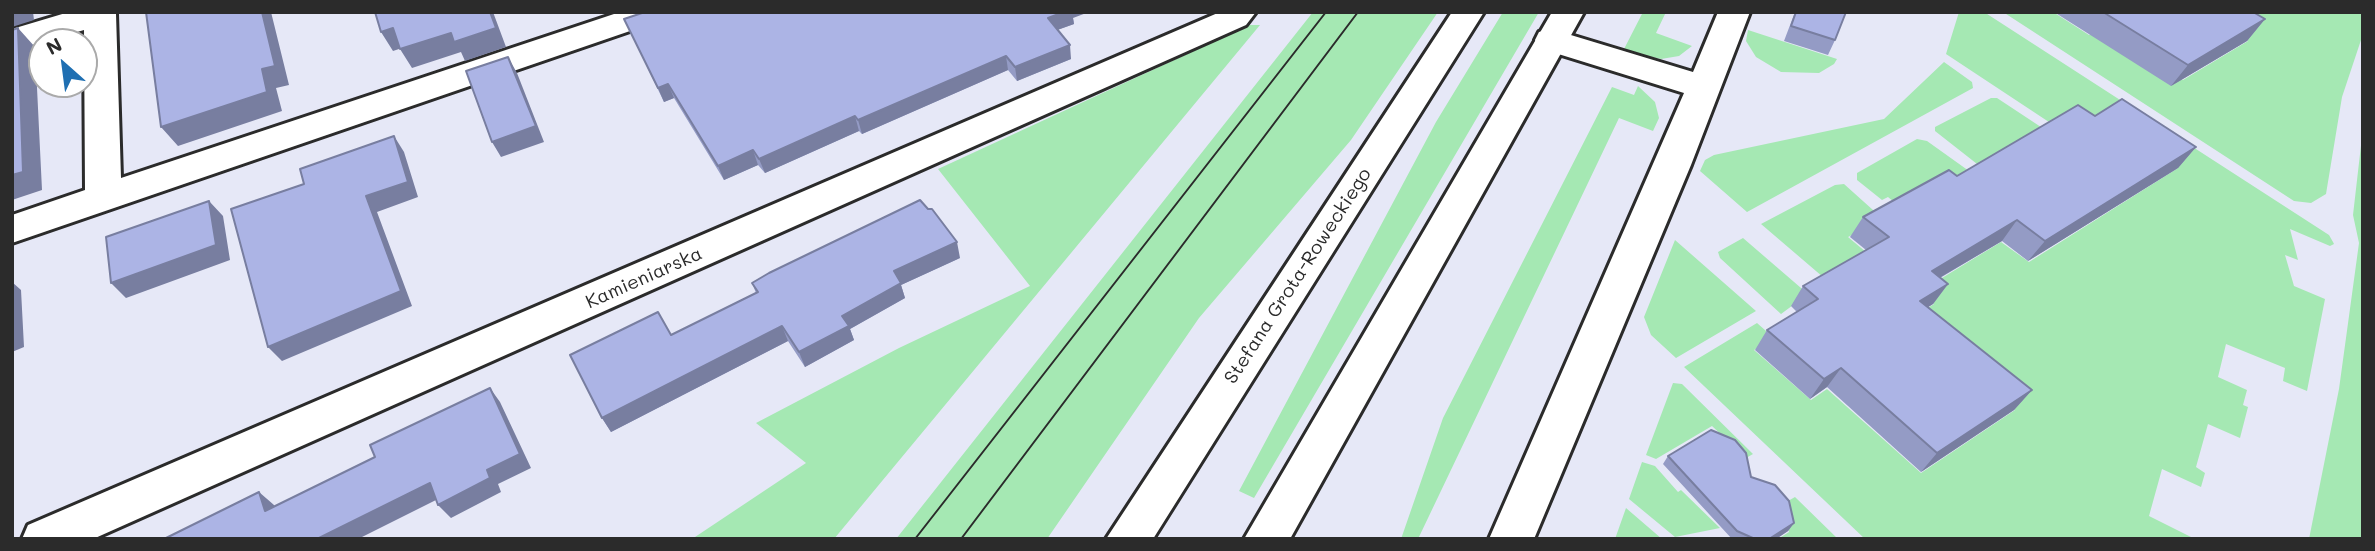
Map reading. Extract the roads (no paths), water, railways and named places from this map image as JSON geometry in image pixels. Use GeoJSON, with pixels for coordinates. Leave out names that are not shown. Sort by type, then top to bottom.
{"type":"FeatureCollection","features":[{"type":"Feature","properties":{"kind":"street"},"geometry":{"type":"LineString","coordinates":[[12,229],[654,12]]}},
{"type":"Feature","properties":{"kind":"street","name":"Kamieniarska"},"geometry":{"type":"LineString","coordinates":[[44,539],[1222,24],[1240,12]]}},
{"type":"Feature","properties":{"kind":"street","name":"Stefana Grota-Roweckiego"},"geometry":{"type":"LineString","coordinates":[[1128,539],[1468,12]]}},
{"type":"Feature","properties":{"kind":"street"},"geometry":{"type":"LineString","coordinates":[[1511,539],[1673,165],[1734,12]]}},
{"type":"Feature","properties":{"kind":"street"},"geometry":{"type":"LineString","coordinates":[[12,40],[100,14],[103,199]]}},
{"type":"Feature","properties":{"kind":"street"},"geometry":{"type":"LineString","coordinates":[[1266,539],[1559,26],[1702,87]]}},
{"type":"Feature","properties":{"kind":"tram line"},"geometry":{"type":"LineString","coordinates":[[915,539],[1326,12]]}},
{"type":"Feature","properties":{"kind":"tram line"},"geometry":{"type":"LineString","coordinates":[[961,539],[1358,12]]}}]}
